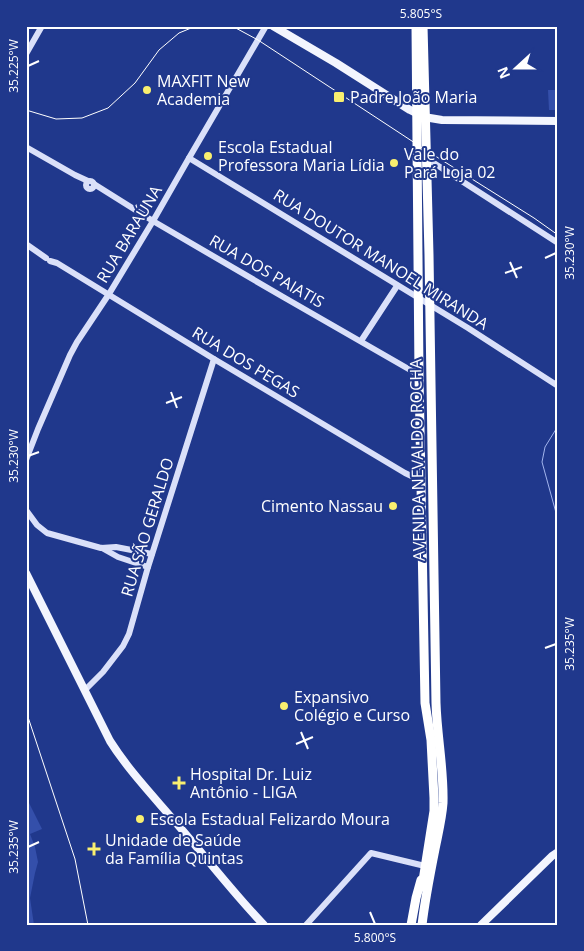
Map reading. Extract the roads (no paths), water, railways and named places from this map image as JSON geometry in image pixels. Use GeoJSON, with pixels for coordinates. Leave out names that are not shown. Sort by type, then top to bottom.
{"type":"FeatureCollection","features":[{"type":"Feature","properties":{"kind":"highway","name":"AVENIDA NEVALDO ROCHA"},"geometry":{"type":"LineString","coordinates":[[416,26],[428,209],[436,703],[443,776],[442,813],[433,858],[423,894]]}},
{"type":"Feature","properties":{"kind":"highway","name":"AVENIDA NEVALDO ROCHA"},"geometry":{"type":"LineString","coordinates":[[422,26],[421,116],[417,204],[419,374],[425,703],[431,740],[434,798],[434,811],[424,869]]}},
{"type":"Feature","properties":{"kind":"highway"},"geometry":{"type":"LineString","coordinates":[[422,481],[429,484],[434,533]]}},
{"type":"Feature","properties":{"kind":"highway"},"geometry":{"type":"LineString","coordinates":[[423,925],[433,876],[433,858]]}},
{"type":"Feature","properties":{"kind":"highway"},"geometry":{"type":"LineString","coordinates":[[423,925],[424,869]]}},
{"type":"Feature","properties":{"kind":"highway"},"geometry":{"type":"LineString","coordinates":[[411,925],[418,886],[424,869]]}},
{"type":"Feature","properties":{"kind":"highway"},"geometry":{"type":"LineString","coordinates":[[416,925],[423,894]]}},
{"type":"Feature","properties":{"kind":"main road"},"geometry":{"type":"LineString","coordinates":[[273,26],[421,116],[442,120],[558,121]]}},
{"type":"Feature","properties":{"kind":"main road"},"geometry":{"type":"LineString","coordinates":[[26,574],[117,752],[264,925]]}},
{"type":"Feature","properties":{"kind":"main road"},"geometry":{"type":"LineString","coordinates":[[481,925],[558,852]]}},
{"type":"Feature","properties":{"kind":"main road"},"geometry":{"type":"LineString","coordinates":[[250,910],[260,925]]}},
{"type":"Feature","properties":{"kind":"street"},"geometry":{"type":"LineString","coordinates":[[26,54],[42,26]]}},
{"type":"Feature","properties":{"kind":"street","name":"RUA BARAÚNA"},"geometry":{"type":"LineString","coordinates":[[26,460],[70,355],[153,221],[266,26]]}},
{"type":"Feature","properties":{"kind":"street","name":"RUA DOS PAIATIS"},"geometry":{"type":"LineString","coordinates":[[26,146],[90,185],[102,190],[285,298],[419,374]]}},
{"type":"Feature","properties":{"kind":"street","name":"RUA DOUTOR MANOEL MIRANDA"},"geometry":{"type":"LineString","coordinates":[[189,158],[430,305],[558,386]]}},
{"type":"Feature","properties":{"kind":"street"},"geometry":{"type":"LineString","coordinates":[[426,158],[558,243]]}},
{"type":"Feature","properties":{"kind":"street","name":"RUA DOS PEGAS"},"geometry":{"type":"LineString","coordinates":[[26,244],[214,359],[410,476],[422,481]]}},
{"type":"Feature","properties":{"kind":"street"},"geometry":{"type":"LineString","coordinates":[[361,341],[397,286]]}},
{"type":"Feature","properties":{"kind":"street","name":"RUA SÃO GERALDO"},"geometry":{"type":"LineString","coordinates":[[84,690],[103,672],[126,640],[214,359]]}},
{"type":"Feature","properties":{"kind":"street"},"geometry":{"type":"LineString","coordinates":[[26,510],[44,532],[101,548],[118,557],[148,567]]}},
{"type":"Feature","properties":{"kind":"street"},"geometry":{"type":"LineString","coordinates":[[101,548],[116,548],[152,554]]}},
{"type":"Feature","properties":{"kind":"street"},"geometry":{"type":"LineString","coordinates":[[306,925],[371,853],[424,869]]}},
{"type":"Feature","properties":{"kind":"waterway"},"geometry":{"type":"LineString","coordinates":[[558,426],[545,447],[542,462],[558,520]]}},
{"type":"Feature","properties":{"kind":"tram line"},"geometry":{"type":"LineString","coordinates":[[26,110],[56,119],[82,118],[108,108],[135,83],[159,50],[179,33],[196,26]]}},
{"type":"Feature","properties":{"kind":"tram line"},"geometry":{"type":"LineString","coordinates":[[232,26],[258,40],[558,235]]}},
{"type":"Feature","properties":{"kind":"tram line"},"geometry":{"type":"LineString","coordinates":[[26,711],[75,859],[88,925]]}},
{"type":"Feature","properties":{"kind":"place","name":"MAXFIT New Academia"},"geometry":{"type":"Point","coordinates":[147,90]}},
{"type":"Feature","properties":{"kind":"place","name":"Padre João Maria"},"geometry":{"type":"Point","coordinates":[339,97]}},
{"type":"Feature","properties":{"kind":"place","name":"Escola Estadual Professora Maria Lídia"},"geometry":{"type":"Point","coordinates":[208,156]}},
{"type":"Feature","properties":{"kind":"place","name":"Vale do Pará Loja 02"},"geometry":{"type":"Point","coordinates":[394,163]}},
{"type":"Feature","properties":{"kind":"place","name":"Cimento Nassau"},"geometry":{"type":"Point","coordinates":[393,506]}},
{"type":"Feature","properties":{"kind":"place","name":"Expansivo Colégio e Curso"},"geometry":{"type":"Point","coordinates":[284,706]}},
{"type":"Feature","properties":{"kind":"place","name":"Hospital Dr. Luiz Antônio - LIGA"},"geometry":{"type":"Point","coordinates":[179,783]}},
{"type":"Feature","properties":{"kind":"place","name":"Escola Estadual Felizardo Moura"},"geometry":{"type":"Point","coordinates":[140,819]}},
{"type":"Feature","properties":{"kind":"place","name":"Unidade de Saúde da Família Quintas"},"geometry":{"type":"Point","coordinates":[94,849]}}]}
